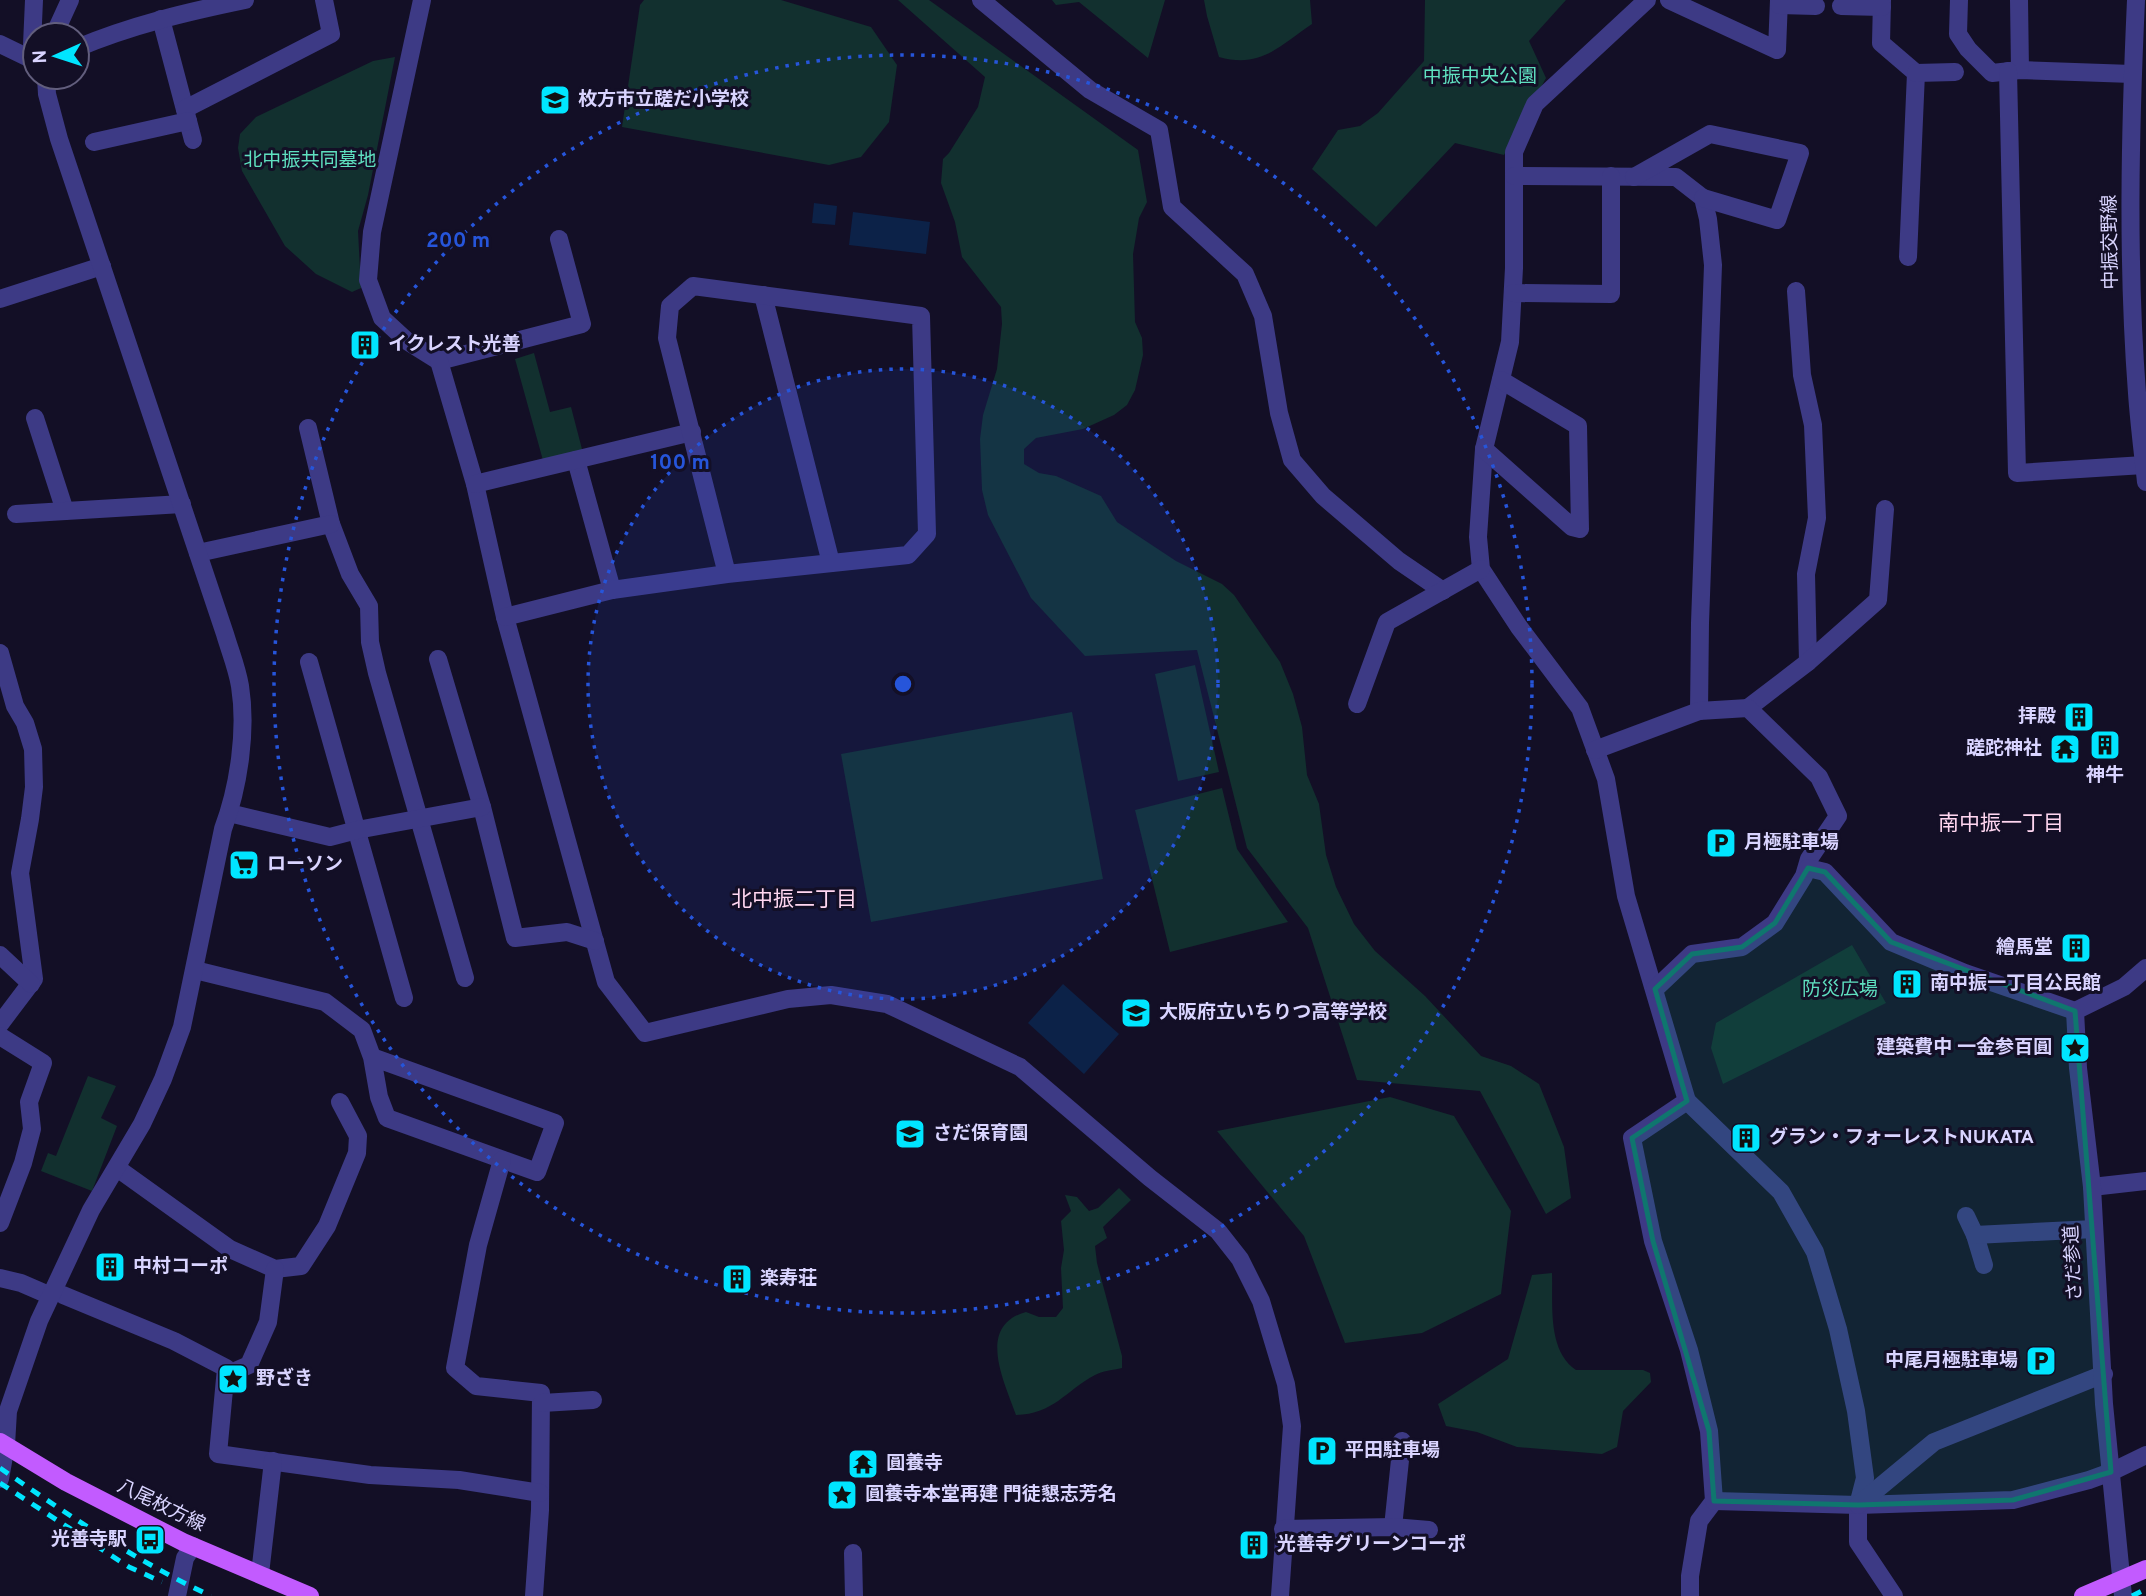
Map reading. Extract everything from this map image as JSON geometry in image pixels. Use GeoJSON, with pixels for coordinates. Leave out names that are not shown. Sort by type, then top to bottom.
{"type":"FeatureCollection","features":[{"type":"Feature","properties":{"kind":"main road","name":"八尾枚方線"},"geometry":{"type":"LineString","coordinates":[[3,1443],[66,1482],[193,1546],[310,1596]]}},
{"type":"Feature","properties":{"kind":"main road"},"geometry":{"type":"LineString","coordinates":[[2083,1596],[2122,1588],[2146,1569]]}},
{"type":"Feature","properties":{"kind":"street"},"geometry":{"type":"LineString","coordinates":[[33,21],[34,0]]}},
{"type":"Feature","properties":{"kind":"street"},"geometry":{"type":"LineString","coordinates":[[60,21],[70,0]]}},
{"type":"Feature","properties":{"kind":"street"},"geometry":{"type":"LineString","coordinates":[[91,42],[161,19],[246,0]]}},
{"type":"Feature","properties":{"kind":"street"},"geometry":{"type":"LineString","coordinates":[[94,142],[186,115],[331,34],[324,0]]}},
{"type":"Feature","properties":{"kind":"street"},"geometry":{"type":"LineString","coordinates":[[422,0],[372,232],[368,280],[382,318],[407,341],[439,361],[475,484],[505,617],[606,982],[645,1033],[788,999],[831,995],[887,1004],[1020,1067],[1150,1178],[1218,1231],[1240,1259],[1261,1301],[1286,1384],[1292,1426],[1280,1596]]}},
{"type":"Feature","properties":{"kind":"street"},"geometry":{"type":"LineString","coordinates":[[981,0],[1090,90],[1159,130],[1172,207],[1245,274],[1263,316],[1279,413],[1292,460],[1323,496],[1399,561],[1444,591]]}},
{"type":"Feature","properties":{"kind":"street"},"geometry":{"type":"LineString","coordinates":[[1647,0],[1535,104],[1514,152],[1510,342],[1483,449],[1478,537],[1481,569],[1519,627],[1580,708],[1606,779],[1626,896],[1687,1101],[1781,1192],[1815,1252],[1838,1329],[1856,1411],[1865,1478],[1858,1505],[1858,1542],[1894,1596]]}},
{"type":"Feature","properties":{"kind":"street"},"geometry":{"type":"LineString","coordinates":[[1669,0],[1777,50],[1779,3],[1816,6]]}},
{"type":"Feature","properties":{"kind":"street"},"geometry":{"type":"LineString","coordinates":[[1959,0],[1958,34],[1968,49],[1992,73],[2014,71],[2132,74]]}},
{"type":"Feature","properties":{"kind":"street"},"geometry":{"type":"LineString","coordinates":[[2020,0],[2014,71],[2017,473],[2145,474]]}},
{"type":"Feature","properties":{"kind":"street","name":"中振交野線"},"geometry":{"type":"LineString","coordinates":[[2136,0],[2132,74],[2139,186],[2134,329],[2145,474]]}},
{"type":"Feature","properties":{"kind":"street"},"geometry":{"type":"LineString","coordinates":[[1841,6],[1882,3],[1881,43],[1916,73],[1955,72]]}},
{"type":"Feature","properties":{"kind":"street"},"geometry":{"type":"LineString","coordinates":[[161,19],[193,140]]}},
{"type":"Feature","properties":{"kind":"street"},"geometry":{"type":"LineString","coordinates":[[0,44],[21,54]]}},
{"type":"Feature","properties":{"kind":"street"},"geometry":{"type":"LineString","coordinates":[[1908,257],[1916,73]]}},
{"type":"Feature","properties":{"kind":"street"},"geometry":{"type":"LineString","coordinates":[[0,1479],[8,1411],[35,1332],[57,1296],[91,1210],[117,1168],[163,1079],[182,1027],[223,829],[229,813],[244,724],[240,683],[59,139],[47,91]]}},
{"type":"Feature","properties":{"kind":"street"},"geometry":{"type":"LineString","coordinates":[[1514,176],[1631,178],[1676,177],[1703,198],[1777,220],[1800,153],[1710,134],[1631,178]]}},
{"type":"Feature","properties":{"kind":"street"},"geometry":{"type":"LineString","coordinates":[[1513,293],[1611,294],[1611,176]]}},
{"type":"Feature","properties":{"kind":"street"},"geometry":{"type":"LineString","coordinates":[[1699,711],[1713,265],[1703,198]]}},
{"type":"Feature","properties":{"kind":"street"},"geometry":{"type":"LineString","coordinates":[[439,361],[582,324],[559,239]]}},
{"type":"Feature","properties":{"kind":"street"},"geometry":{"type":"LineString","coordinates":[[0,299],[102,267]]}},
{"type":"Feature","properties":{"kind":"street"},"geometry":{"type":"LineString","coordinates":[[505,617],[612,590],[727,574],[908,555],[927,534],[921,316],[694,286],[670,306],[667,338],[727,574]]}},
{"type":"Feature","properties":{"kind":"street"},"geometry":{"type":"LineString","coordinates":[[1796,291],[1802,375],[1813,425],[1817,517],[1806,574],[1808,662]]}},
{"type":"Feature","properties":{"kind":"street"},"geometry":{"type":"LineString","coordinates":[[764,295],[831,563]]}},
{"type":"Feature","properties":{"kind":"street"},"geometry":{"type":"LineString","coordinates":[[1483,449],[1572,527],[1580,529],[1578,426],[1501,380]]}},
{"type":"Feature","properties":{"kind":"street"},"geometry":{"type":"LineString","coordinates":[[35,418],[65,511]]}},
{"type":"Feature","properties":{"kind":"street"},"geometry":{"type":"LineString","coordinates":[[308,428],[331,524],[350,574],[369,606],[370,642],[377,673],[465,978]]}},
{"type":"Feature","properties":{"kind":"street"},"geometry":{"type":"LineString","coordinates":[[475,484],[692,432]]}},
{"type":"Feature","properties":{"kind":"street"},"geometry":{"type":"LineString","coordinates":[[576,460],[612,590]]}},
{"type":"Feature","properties":{"kind":"street"},"geometry":{"type":"LineString","coordinates":[[16,514],[182,504]]}},
{"type":"Feature","properties":{"kind":"street"},"geometry":{"type":"LineString","coordinates":[[1595,750],[1699,711],[1748,708],[1808,662],[1878,600],[1885,509]]}},
{"type":"Feature","properties":{"kind":"street"},"geometry":{"type":"LineString","coordinates":[[198,552],[331,524]]}},
{"type":"Feature","properties":{"kind":"street"},"geometry":{"type":"LineString","coordinates":[[1357,704],[1387,622],[1481,569]]}},
{"type":"Feature","properties":{"kind":"street"},"geometry":{"type":"LineString","coordinates":[[0,653],[15,706],[25,723],[33,749],[33,798],[20,873],[34,979],[0,1024]]}},
{"type":"Feature","properties":{"kind":"street"},"geometry":{"type":"LineString","coordinates":[[438,659],[482,807],[515,938],[567,932],[595,941]]}},
{"type":"Feature","properties":{"kind":"street"},"geometry":{"type":"LineString","coordinates":[[309,662],[404,998]]}},
{"type":"Feature","properties":{"kind":"street"},"geometry":{"type":"LineString","coordinates":[[1655,989],[1692,954],[1742,947],[1775,923],[1808,868],[1809,859],[1838,816],[1819,777],[1748,708]]}},
{"type":"Feature","properties":{"kind":"street"},"geometry":{"type":"LineString","coordinates":[[229,813],[330,837],[482,807]]}},
{"type":"Feature","properties":{"kind":"street"},"geometry":{"type":"LineString","coordinates":[[1808,868],[1825,872],[1891,942],[1965,973],[2076,1011],[2124,987],[2146,968]]}},
{"type":"Feature","properties":{"kind":"street"},"geometry":{"type":"LineString","coordinates":[[0,955],[31,984]]}},
{"type":"Feature","properties":{"kind":"street"},"geometry":{"type":"LineString","coordinates":[[195,970],[325,1002],[362,1030],[372,1057],[379,1097],[387,1118],[537,1172],[555,1124],[372,1057]]}},
{"type":"Feature","properties":{"kind":"street","name":"さだ参道"},"geometry":{"type":"LineString","coordinates":[[2076,1011],[2078,1068],[2092,1187],[2105,1404],[2119,1468],[2122,1588]]}},
{"type":"Feature","properties":{"kind":"street"},"geometry":{"type":"LineString","coordinates":[[0,1036],[43,1063],[29,1102],[32,1129],[23,1163],[0,1223]]}},
{"type":"Feature","properties":{"kind":"street"},"geometry":{"type":"LineString","coordinates":[[1687,1101],[1632,1138],[1653,1241],[1689,1350],[1709,1431],[1714,1501],[1699,1521],[1690,1576],[1690,1596]]}},
{"type":"Feature","properties":{"kind":"street"},"geometry":{"type":"LineString","coordinates":[[117,1168],[230,1250],[275,1269],[301,1266],[327,1226],[357,1153],[358,1136],[340,1102]]}},
{"type":"Feature","properties":{"kind":"street"},"geometry":{"type":"LineString","coordinates":[[502,1160],[478,1245],[455,1368],[476,1386],[541,1392],[540,1510],[534,1596]]}},
{"type":"Feature","properties":{"kind":"street"},"geometry":{"type":"LineString","coordinates":[[2092,1187],[2146,1181]]}},
{"type":"Feature","properties":{"kind":"street"},"geometry":{"type":"LineString","coordinates":[[1966,1216],[1984,1265]]}},
{"type":"Feature","properties":{"kind":"street"},"geometry":{"type":"LineString","coordinates":[[1975,1235],[2094,1229]]}},
{"type":"Feature","properties":{"kind":"street"},"geometry":{"type":"LineString","coordinates":[[226,1375],[249,1365],[268,1322],[275,1269]]}},
{"type":"Feature","properties":{"kind":"street"},"geometry":{"type":"LineString","coordinates":[[0,1278],[57,1296],[201,1354],[226,1368],[218,1454],[370,1475],[459,1480],[540,1493]]}},
{"type":"Feature","properties":{"kind":"street"},"geometry":{"type":"LineString","coordinates":[[1858,1505],[1934,1442],[2104,1374]]}},
{"type":"Feature","properties":{"kind":"street"},"geometry":{"type":"LineString","coordinates":[[542,1403],[593,1400]]}},
{"type":"Feature","properties":{"kind":"street"},"geometry":{"type":"LineString","coordinates":[[1393,1527],[1402,1441]]}},
{"type":"Feature","properties":{"kind":"street"},"geometry":{"type":"LineString","coordinates":[[1714,1501],[1858,1505],[2013,1500],[2119,1468],[2146,1455]]}},
{"type":"Feature","properties":{"kind":"street"},"geometry":{"type":"LineString","coordinates":[[260,1574],[273,1461]]}},
{"type":"Feature","properties":{"kind":"street"},"geometry":{"type":"LineString","coordinates":[[1283,1529],[1393,1527],[1429,1530]]}},
{"type":"Feature","properties":{"kind":"street"},"geometry":{"type":"LineString","coordinates":[[177,1596],[186,1558],[193,1546]]}},
{"type":"Feature","properties":{"kind":"street"},"geometry":{"type":"LineString","coordinates":[[853,1553],[854,1596]]}},
{"type":"Feature","properties":{"kind":"highlighted area"},"geometry":{"type":"Polygon","coordinates":[[[1808,868],[1825,872],[1891,942],[2075,1011],[2111,1472],[2013,1500],[1858,1505],[1714,1501],[1709,1431],[1653,1241],[1632,1138],[1687,1101],[1655,989],[1692,954],[1742,947],[1775,923],[1808,868]]]}},
{"type":"Feature","properties":{"kind":"green space"},"geometry":{"type":"Polygon","coordinates":[[[644,0],[781,0],[871,27],[897,65],[889,122],[861,157],[829,165],[622,127],[640,5],[644,0]]]}},
{"type":"Feature","properties":{"kind":"green space"},"geometry":{"type":"Polygon","coordinates":[[[898,0],[929,0],[1138,150],[1147,202],[1139,218],[1133,254],[1135,322],[1142,338],[1143,355],[1135,390],[1127,405],[1114,415],[1083,429],[1036,438],[1024,449],[1024,464],[1039,473],[1056,476],[1101,496],[1117,522],[1176,561],[1222,584],[1234,595],[1280,662],[1293,694],[1302,727],[1307,775],[1319,804],[1326,855],[1336,887],[1354,924],[1375,951],[1425,996],[1481,1056],[1511,1066],[1539,1084],[1564,1147],[1571,1198],[1546,1214],[1480,1091],[1357,1080],[1308,928],[1247,848],[1197,650],[1085,656],[1031,598],[988,515],[982,490],[980,439],[983,415],[997,369],[1001,307],[962,257],[955,222],[941,183],[943,159],[978,107],[985,77],[898,0]]]}},
{"type":"Feature","properties":{"kind":"green space"},"geometry":{"type":"Polygon","coordinates":[[[1052,0],[1165,0],[1148,58],[1079,2],[1056,5],[1052,0]]]}},
{"type":"Feature","properties":{"kind":"green space"},"geometry":{"type":"Polygon","coordinates":[[[1204,0],[1310,0],[1312,24],[1258,58],[1234,60],[1219,57],[1204,0]]]}},
{"type":"Feature","properties":{"kind":"green space","name":"中振中央公園"},"geometry":{"type":"Polygon","coordinates":[[[1425,0],[1566,0],[1529,41],[1546,78],[1504,155],[1455,143],[1376,227],[1312,169],[1338,130],[1360,126],[1378,113],[1424,61],[1425,0]]]}},
{"type":"Feature","properties":{"kind":"green space","name":"北中振共同墓地"},"geometry":{"type":"Polygon","coordinates":[[[395,57],[368,195],[358,231],[361,288],[352,292],[316,274],[285,246],[242,171],[238,148],[240,134],[256,117],[373,61],[395,57]]]}},
{"type":"Feature","properties":{"kind":"green space"},"geometry":{"type":"Polygon","coordinates":[[[534,353],[550,412],[571,407],[583,453],[544,464],[515,359],[534,353]]]}},
{"type":"Feature","properties":{"kind":"green space"},"geometry":{"type":"Polygon","coordinates":[[[1195,665],[1219,772],[1178,781],[1155,674],[1195,665]]]}},
{"type":"Feature","properties":{"kind":"green space"},"geometry":{"type":"Polygon","coordinates":[[[1072,712],[1103,879],[871,922],[841,754],[1072,712]]]}},
{"type":"Feature","properties":{"kind":"green space"},"geometry":{"type":"Polygon","coordinates":[[[1222,788],[1237,849],[1288,922],[1170,952],[1135,810],[1222,788]]]}},
{"type":"Feature","properties":{"kind":"green space","name":"防災広場"},"geometry":{"type":"Polygon","coordinates":[[[1852,945],[1886,1003],[1723,1084],[1711,1048],[1716,1023],[1852,945]]]}},
{"type":"Feature","properties":{"kind":"green space"},"geometry":{"type":"Polygon","coordinates":[[[88,1076],[116,1086],[101,1118],[117,1126],[92,1191],[41,1171],[48,1153],[56,1156],[88,1076]]]}},
{"type":"Feature","properties":{"kind":"green space"},"geometry":{"type":"Polygon","coordinates":[[[1390,1097],[1454,1116],[1511,1211],[1501,1294],[1422,1333],[1345,1343],[1304,1236],[1217,1131],[1390,1097]]]}},
{"type":"Feature","properties":{"kind":"green space"},"geometry":{"type":"Polygon","coordinates":[[[1119,1188],[1131,1200],[1103,1227],[1107,1238],[1095,1246],[1097,1263],[1122,1356],[1122,1368],[1095,1375],[1040,1411],[1016,1415],[1005,1387],[998,1356],[1002,1329],[1011,1319],[1026,1312],[1039,1317],[1056,1317],[1063,1308],[1061,1268],[1064,1250],[1061,1221],[1071,1211],[1065,1195],[1077,1197],[1089,1211],[1098,1208],[1119,1188]]]}},
{"type":"Feature","properties":{"kind":"green space"},"geometry":{"type":"Polygon","coordinates":[[[1552,1273],[1552,1312],[1556,1339],[1567,1362],[1576,1370],[1643,1370],[1650,1373],[1651,1382],[1623,1411],[1617,1447],[1602,1454],[1517,1447],[1477,1432],[1446,1426],[1438,1404],[1508,1359],[1532,1275],[1552,1273]]]}},
{"type":"Feature","properties":{"kind":"water"},"geometry":{"type":"Polygon","coordinates":[[[814,203],[837,206],[835,225],[812,223],[814,203]]]}},
{"type":"Feature","properties":{"kind":"water"},"geometry":{"type":"Polygon","coordinates":[[[853,212],[930,222],[926,254],[849,245],[853,212]]]}},
{"type":"Feature","properties":{"kind":"water"},"geometry":{"type":"Polygon","coordinates":[[[1063,984],[1119,1034],[1084,1074],[1028,1023],[1063,984]]]}},
{"type":"Feature","properties":{"kind":"railway"},"geometry":{"type":"LineString","coordinates":[[0,1468],[129,1553],[211,1596]]}},
{"type":"Feature","properties":{"kind":"railway"},"geometry":{"type":"LineString","coordinates":[[0,1483],[129,1567],[162,1582]]}},
{"type":"Feature","properties":{"kind":"railway"},"geometry":{"type":"LineString","coordinates":[[2132,1596],[2146,1589]]}},
{"type":"Feature","properties":{"kind":"place","name":"枚方市立蹉だ小学校"},"geometry":{"type":"Point","coordinates":[555,100]}},
{"type":"Feature","properties":{"kind":"place","name":"イクレスト光善"},"geometry":{"type":"Point","coordinates":[365,345]}},
{"type":"Feature","properties":{"kind":"place","name":"拝殿"},"geometry":{"type":"Point","coordinates":[2079,717]}},
{"type":"Feature","properties":{"kind":"place","name":"神牛"},"geometry":{"type":"Point","coordinates":[2105,745]}},
{"type":"Feature","properties":{"kind":"place","name":"蹉跎神社"},"geometry":{"type":"Point","coordinates":[2065,749]}},
{"type":"Feature","properties":{"kind":"place","name":"月極駐車場"},"geometry":{"type":"Point","coordinates":[1721,843]}},
{"type":"Feature","properties":{"kind":"place","name":"ローソン"},"geometry":{"type":"Point","coordinates":[244,865]}},
{"type":"Feature","properties":{"kind":"place","name":"繪馬堂"},"geometry":{"type":"Point","coordinates":[2076,948]}},
{"type":"Feature","properties":{"kind":"place","name":"南中振一丁目公民館"},"geometry":{"type":"Point","coordinates":[1907,984]}},
{"type":"Feature","properties":{"kind":"place","name":"大阪府立いちりつ高等学校"},"geometry":{"type":"Point","coordinates":[1136,1013]}},
{"type":"Feature","properties":{"kind":"place","name":"建築費中 一金参百圓"},"geometry":{"type":"Point","coordinates":[2075,1048]}},
{"type":"Feature","properties":{"kind":"place","name":"さだ保育園"},"geometry":{"type":"Point","coordinates":[910,1134]}},
{"type":"Feature","properties":{"kind":"place","name":"グラン・フォーレストNUKATA"},"geometry":{"type":"Point","coordinates":[1746,1138]}},
{"type":"Feature","properties":{"kind":"place","name":"中村コーポ"},"geometry":{"type":"Point","coordinates":[110,1267]}},
{"type":"Feature","properties":{"kind":"place","name":"楽寿荘"},"geometry":{"type":"Point","coordinates":[737,1279]}},
{"type":"Feature","properties":{"kind":"place","name":"中尾月極駐車場"},"geometry":{"type":"Point","coordinates":[2041,1361]}},
{"type":"Feature","properties":{"kind":"place","name":"野ざき"},"geometry":{"type":"Point","coordinates":[233,1379]}},
{"type":"Feature","properties":{"kind":"place","name":"平田駐車場"},"geometry":{"type":"Point","coordinates":[1322,1451]}},
{"type":"Feature","properties":{"kind":"place","name":"圓養寺"},"geometry":{"type":"Point","coordinates":[863,1464]}},
{"type":"Feature","properties":{"kind":"place","name":"圓養寺本堂再建 門徒懇志芳名"},"geometry":{"type":"Point","coordinates":[842,1495]}},
{"type":"Feature","properties":{"kind":"place","name":"光善寺駅"},"geometry":{"type":"Point","coordinates":[150,1540]}},
{"type":"Feature","properties":{"kind":"place","name":"光善寺グリーンコーポ"},"geometry":{"type":"Point","coordinates":[1254,1545]}},
{"type":"Feature","properties":{"kind":"district","name":"南中振一丁目"},"geometry":{"type":"Point","coordinates":[2001,824]}},
{"type":"Feature","properties":{"kind":"district","name":"北中振二丁目"},"geometry":{"type":"Point","coordinates":[794,900]}}]}
